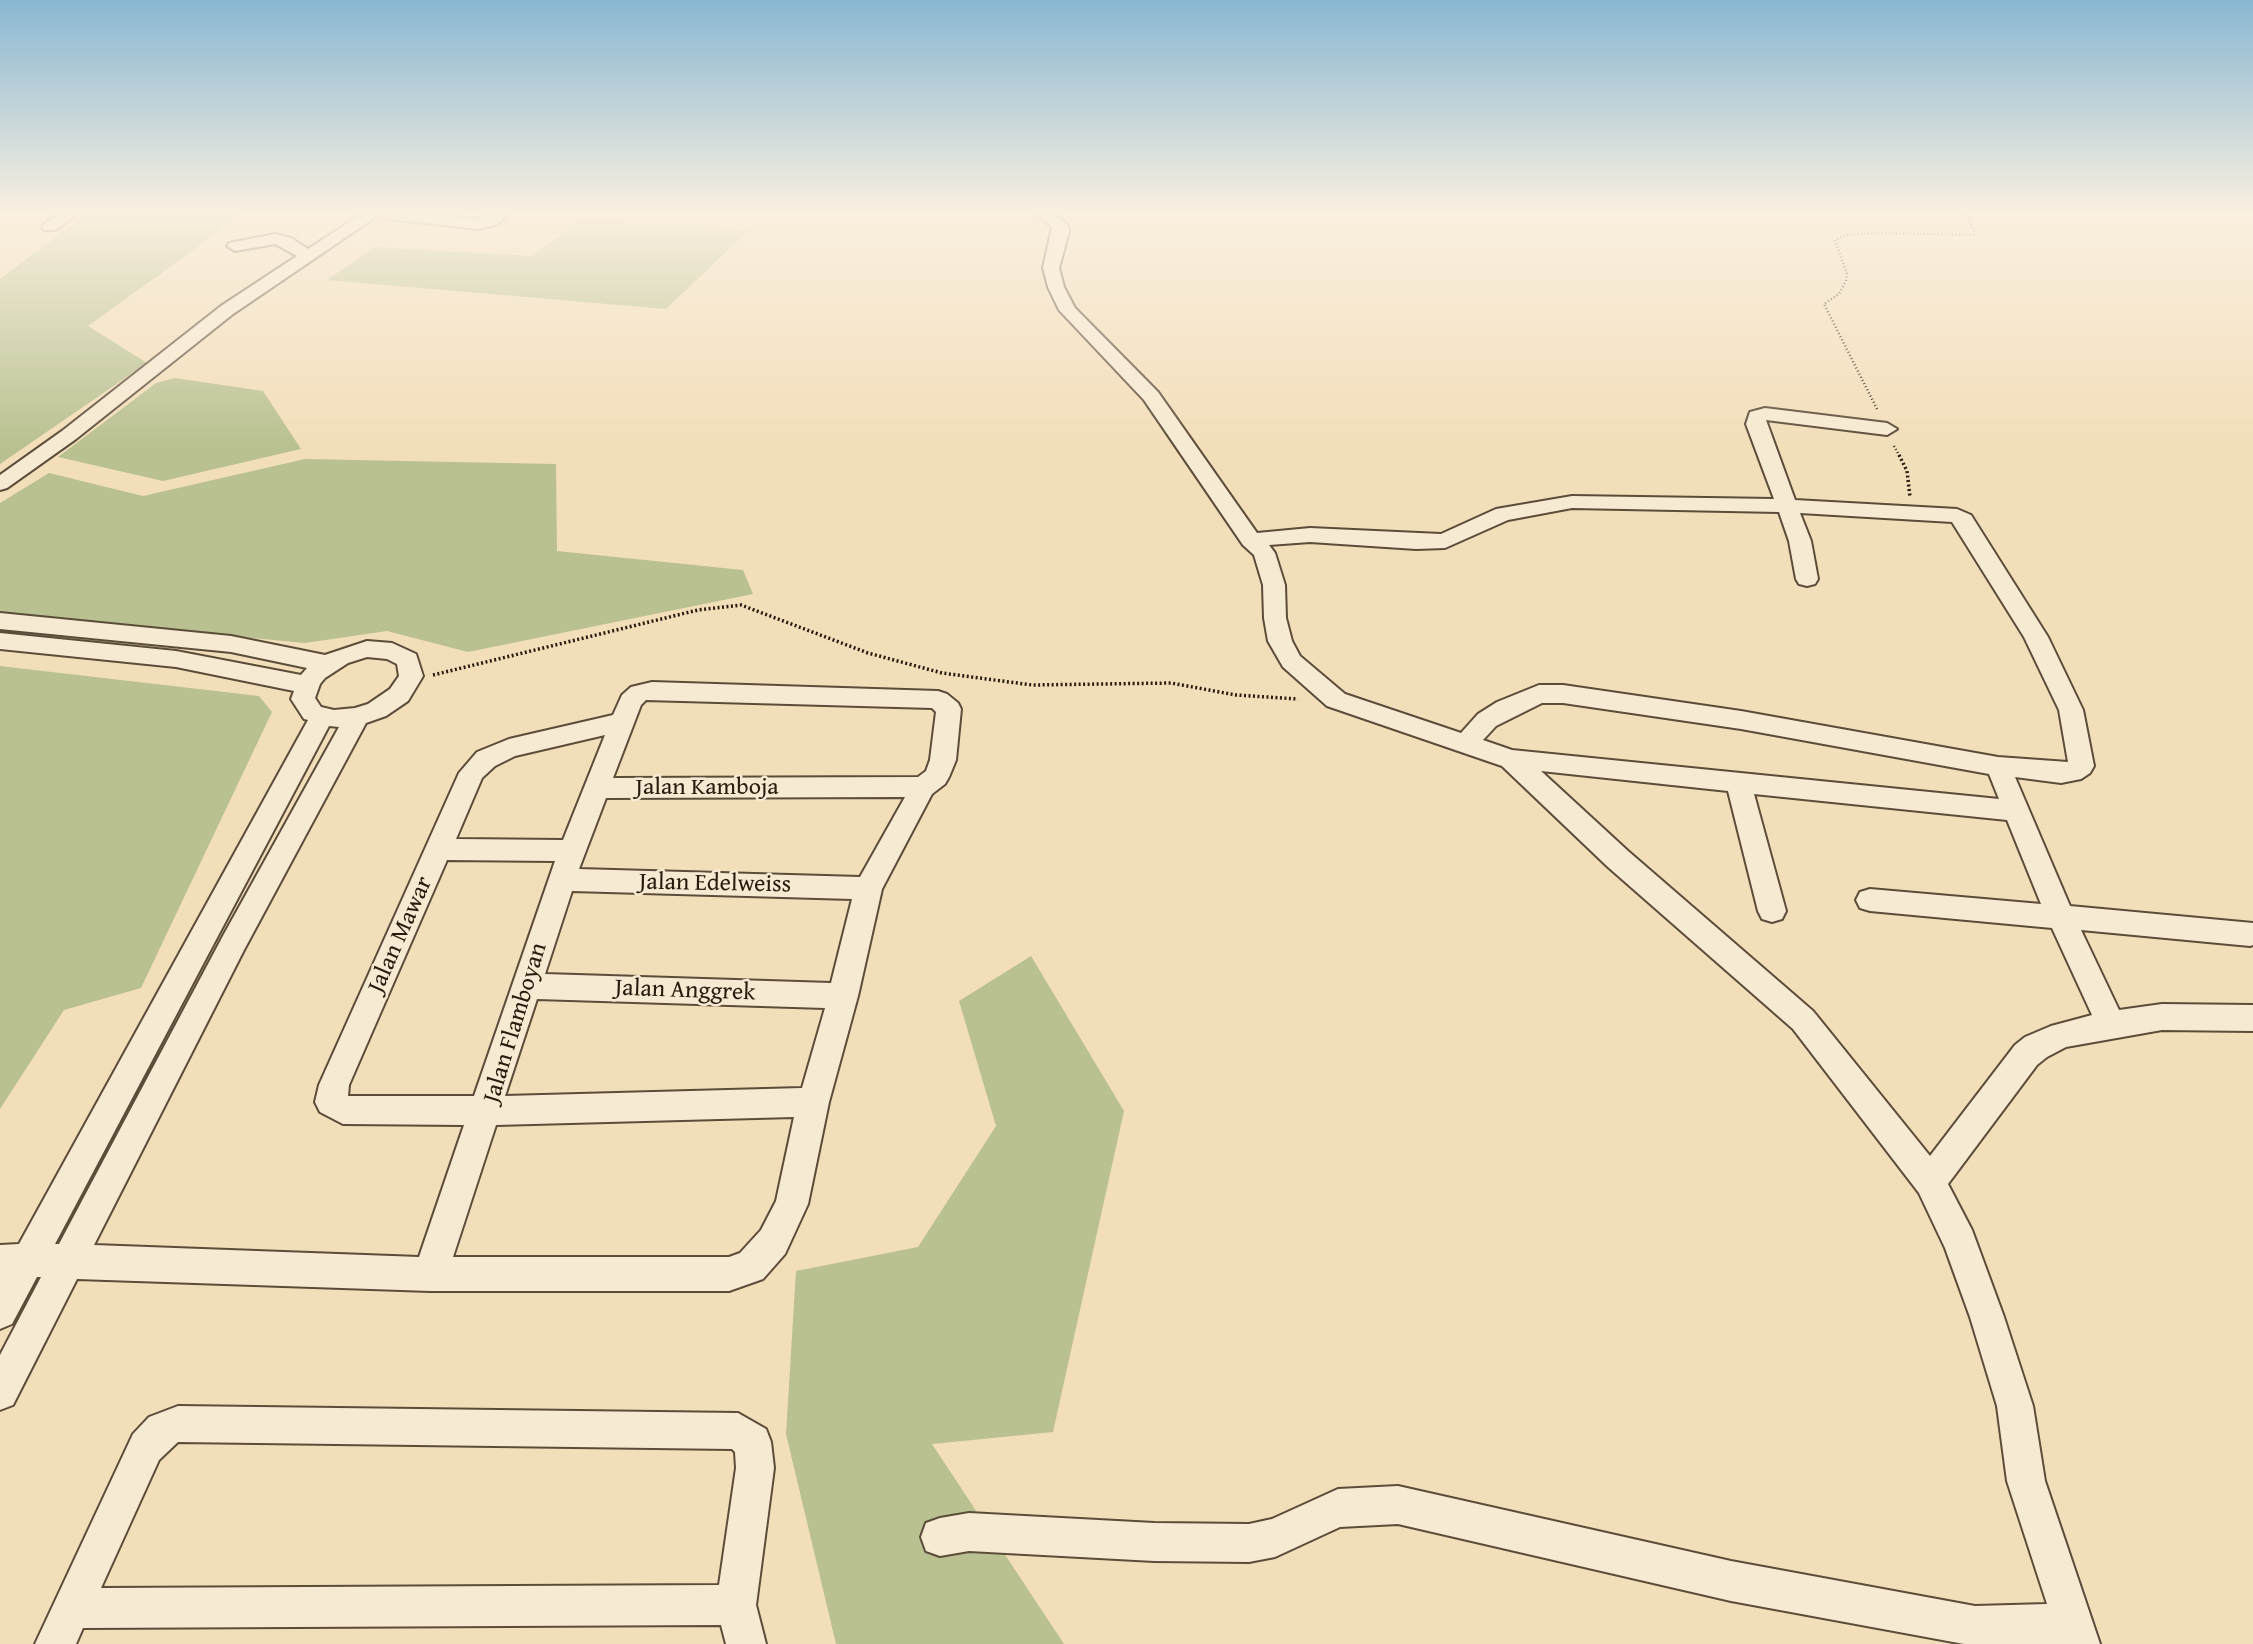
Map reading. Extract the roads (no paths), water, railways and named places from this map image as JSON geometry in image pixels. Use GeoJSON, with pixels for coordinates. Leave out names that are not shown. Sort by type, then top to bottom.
{"type":"FeatureCollection","features":[{"type":"Feature","properties":{"kind":"street"},"geometry":{"type":"LineString","coordinates":[[0,484],[69,435],[227,310],[256,291]]}},
{"type":"Feature","properties":{"kind":"street"},"geometry":{"type":"LineString","coordinates":[[1058,291],[1068,310],[1151,396],[1251,540],[1264,552],[1274,585],[1275,618],[1280,641],[1291,662],[1336,700],[1511,759],[2015,811]]}},
{"type":"Feature","properties":{"kind":"street"},"geometry":{"type":"LineString","coordinates":[[1807,579],[1800,541],[1756,424],[1757,416],[1765,414],[1886,429]]}},
{"type":"Feature","properties":{"kind":"street"},"geometry":{"type":"LineString","coordinates":[[1251,540],[1310,535],[1416,542],[1444,541],[1503,514],[1573,502],[1787,506],[1947,514],[1965,520],[2036,637],[2071,710],[2081,766],[2061,773],[1998,766],[1741,720],[1563,694],[1539,694],[1524,699],[1487,720],[1465,744]]}},
{"type":"Feature","properties":{"kind":"street"},"geometry":{"type":"LineString","coordinates":[[0,621],[231,645],[328,664]]}},
{"type":"Feature","properties":{"kind":"street"},"geometry":{"type":"LineString","coordinates":[[0,641],[176,659],[307,685]]}},
{"type":"Feature","properties":{"kind":"street"},"geometry":{"type":"LineString","coordinates":[[380,649],[392,651],[408,660],[411,668],[409,681],[389,703],[357,717],[334,719],[322,717],[306,707],[303,699],[307,685],[328,664],[354,652],[380,649]]}},
{"type":"Feature","properties":{"kind":"street","name":"Jalan Kamboja"},"geometry":{"type":"LineString","coordinates":[[652,691],[938,700],[949,709],[943,760],[936,777],[923,787],[597,788],[621,722],[631,701],[639,693],[652,691]]}},
{"type":"Feature","properties":{"kind":"street"},"geometry":{"type":"LineString","coordinates":[[0,1312],[14,1261],[322,717]]}},
{"type":"Feature","properties":{"kind":"street"},"geometry":{"type":"LineString","coordinates":[[0,1392],[234,942],[357,717]]}},
{"type":"Feature","properties":{"kind":"street","name":"Jalan Mawar"},"geometry":{"type":"LineString","coordinates":[[483,1111],[343,1110],[331,1102],[334,1085],[472,773],[486,759],[509,748],[621,722]]}},
{"type":"Feature","properties":{"kind":"street"},"geometry":{"type":"LineString","coordinates":[[940,1537],[969,1532],[1154,1542],[1249,1543],[1275,1538],[1338,1508],[1398,1505],[1731,1581],[1975,1626],[2076,1633],[2026,1482],[2015,1406],[1987,1317],[1959,1242],[1930,1182],[1803,1020],[1618,859],[1511,759]]}},
{"type":"Feature","properties":{"kind":"street"},"geometry":{"type":"LineString","coordinates":[[1998,766],[2061,918],[2111,1024]]}},
{"type":"Feature","properties":{"kind":"street"},"geometry":{"type":"LineString","coordinates":[[1738,782],[1772,911]]}},
{"type":"Feature","properties":{"kind":"street"},"geometry":{"type":"LineString","coordinates":[[14,1261],[430,1274],[729,1274],[751,1267],[773,1242],[792,1204],[813,1102],[843,996],[868,888],[923,787]]}},
{"type":"Feature","properties":{"kind":"street","name":"Jalan Flamboyan"},"geometry":{"type":"LineString","coordinates":[[597,788],[572,851],[483,1111],[813,1102]]}},
{"type":"Feature","properties":{"kind":"street"},"geometry":{"type":"LineString","coordinates":[[439,849],[572,851]]}},
{"type":"Feature","properties":{"kind":"street","name":"Jalan Edelweiss"},"geometry":{"type":"LineString","coordinates":[[562,880],[868,888]]}},
{"type":"Feature","properties":{"kind":"street"},"geometry":{"type":"LineString","coordinates":[[1870,900],[2250,934]]}},
{"type":"Feature","properties":{"kind":"street","name":"Jalan Anggrek"},"geometry":{"type":"LineString","coordinates":[[526,986],[843,996]]}},
{"type":"Feature","properties":{"kind":"street"},"geometry":{"type":"LineString","coordinates":[[1930,1182],[2026,1055],[2036,1047],[2062,1035],[2111,1024],[2162,1017],[2253,1018]]}},
{"type":"Feature","properties":{"kind":"street"},"geometry":{"type":"LineString","coordinates":[[430,1274],[483,1111]]}},
{"type":"Feature","properties":{"kind":"street"},"geometry":{"type":"LineString","coordinates":[[55,1644],[146,1447],[162,1430],[178,1424],[738,1431],[753,1442],[755,1468],[736,1605],[746,1644]]}},
{"type":"Feature","properties":{"kind":"street"},"geometry":{"type":"LineString","coordinates":[[72,1608],[736,1605]]}}]}
